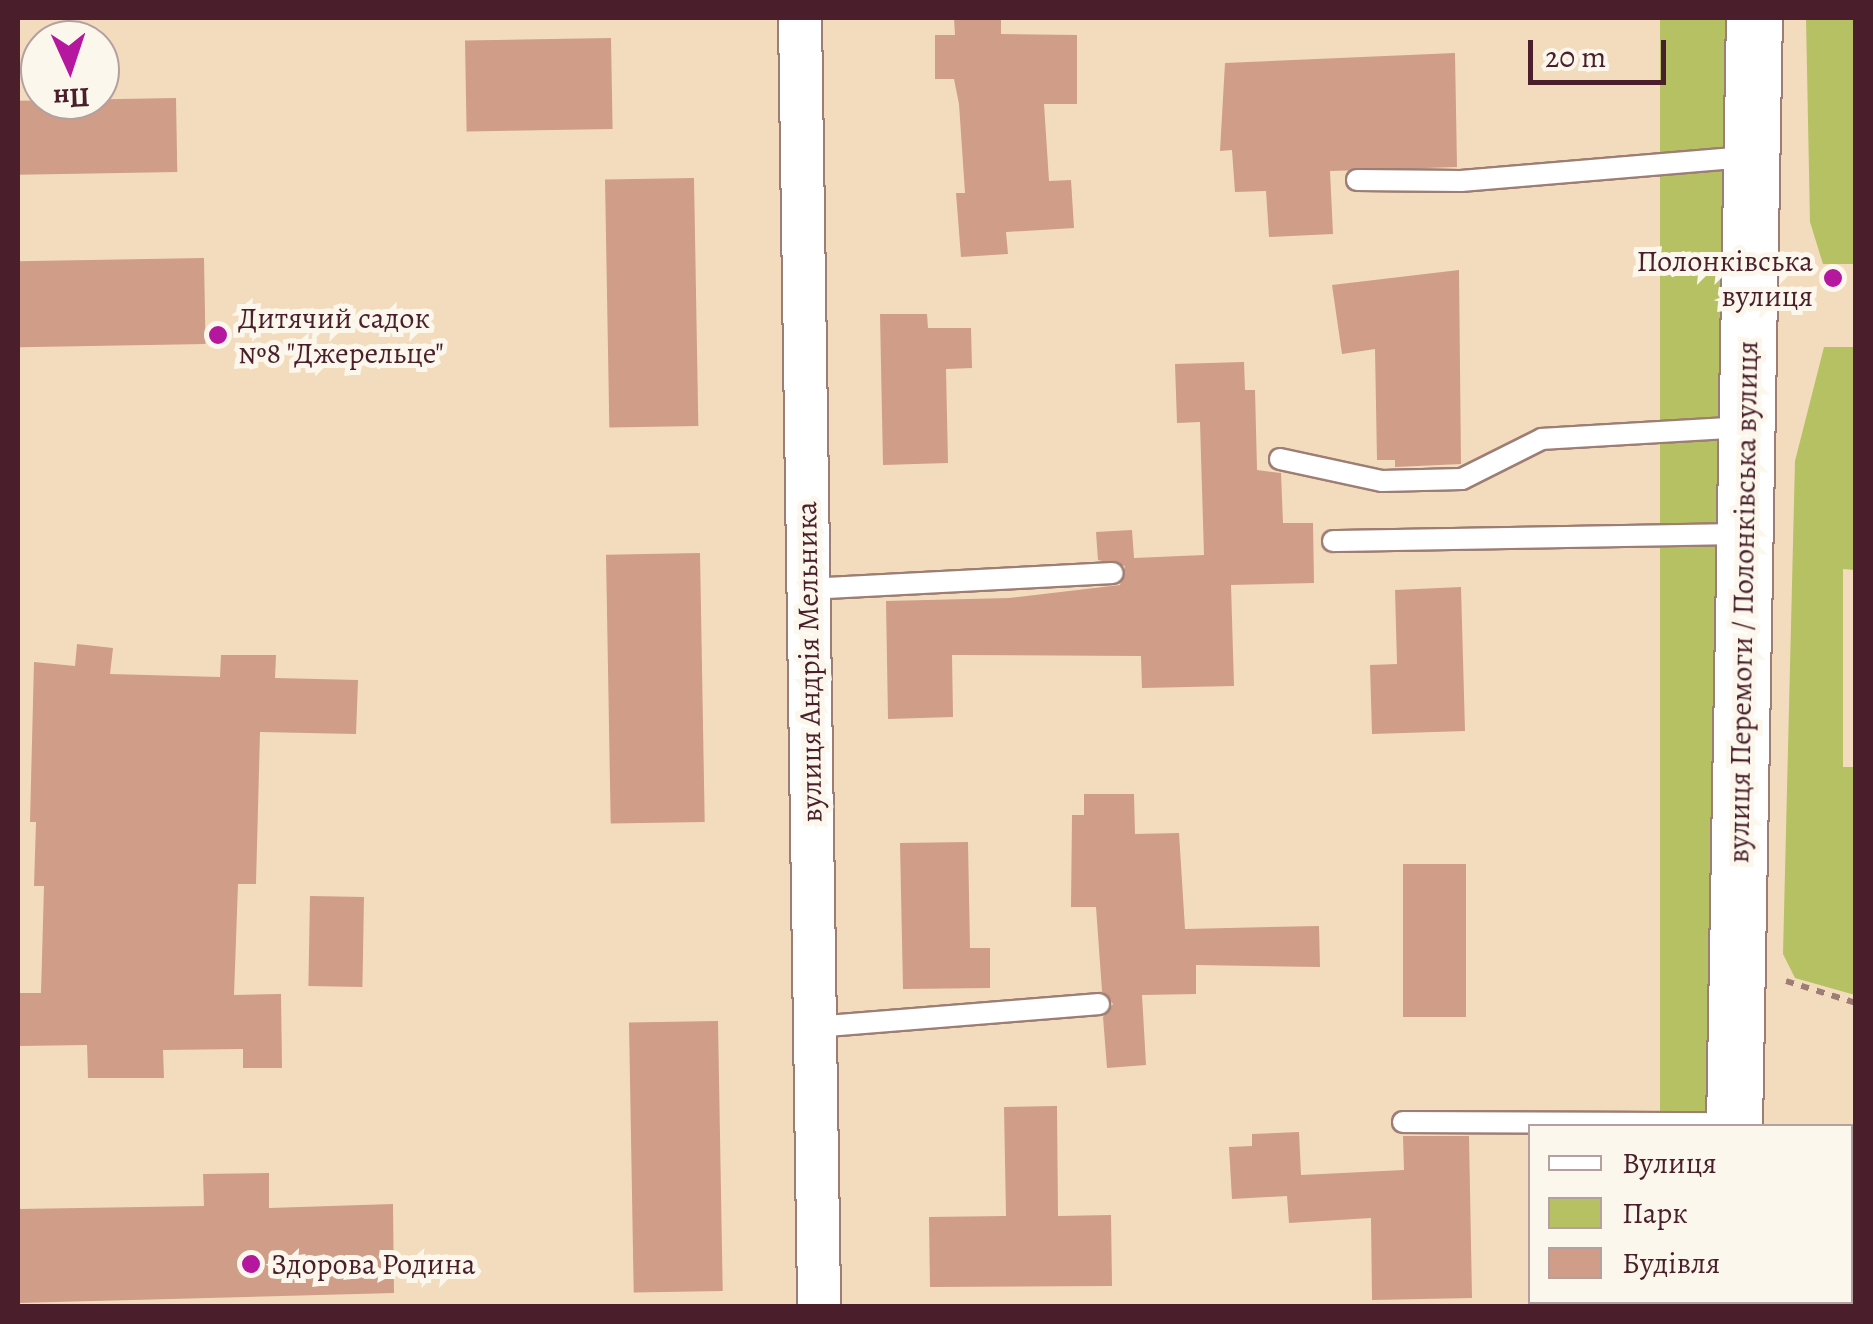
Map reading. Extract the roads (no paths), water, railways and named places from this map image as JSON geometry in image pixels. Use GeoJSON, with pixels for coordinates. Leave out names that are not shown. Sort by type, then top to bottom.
{"type":"FeatureCollection","features":[{"type":"Feature","properties":{"kind":"main road","name":"вулиця Перемоги / Полонківська вулиця"},"geometry":{"type":"LineString","coordinates":[[1734,1124],[1754,18]]}},
{"type":"Feature","properties":{"kind":"street","name":"вулиця Андрія Мельника"},"geometry":{"type":"LineString","coordinates":[[800,18],[819,1306]]}},
{"type":"Feature","properties":{"kind":"lane"},"geometry":{"type":"LineString","coordinates":[[1357,180],[1461,181],[1752,157]]}},
{"type":"Feature","properties":{"kind":"lane"},"geometry":{"type":"LineString","coordinates":[[1280,460],[1382,481],[1462,479],[1542,439],[1746,426]]}},
{"type":"Feature","properties":{"kind":"lane"},"geometry":{"type":"LineString","coordinates":[[1334,541],[1745,534]]}},
{"type":"Feature","properties":{"kind":"lane"},"geometry":{"type":"LineString","coordinates":[[808,589],[1113,573]]}},
{"type":"Feature","properties":{"kind":"lane"},"geometry":{"type":"LineString","coordinates":[[815,1027],[1099,1004]]}},
{"type":"Feature","properties":{"kind":"lane"},"geometry":{"type":"LineString","coordinates":[[1402,1122],[1623,1124]]}},
{"type":"Feature","properties":{"kind":"place","name":"Полонківська вулиця"},"geometry":{"type":"Point","coordinates":[1833,278]}},
{"type":"Feature","properties":{"kind":"place","name":"Дитячий садок №8 \"Джерельце\""},"geometry":{"type":"Point","coordinates":[218,335]}},
{"type":"Feature","properties":{"kind":"place","name":"Здорова Родина"},"geometry":{"type":"Point","coordinates":[251,1264]}}]}
